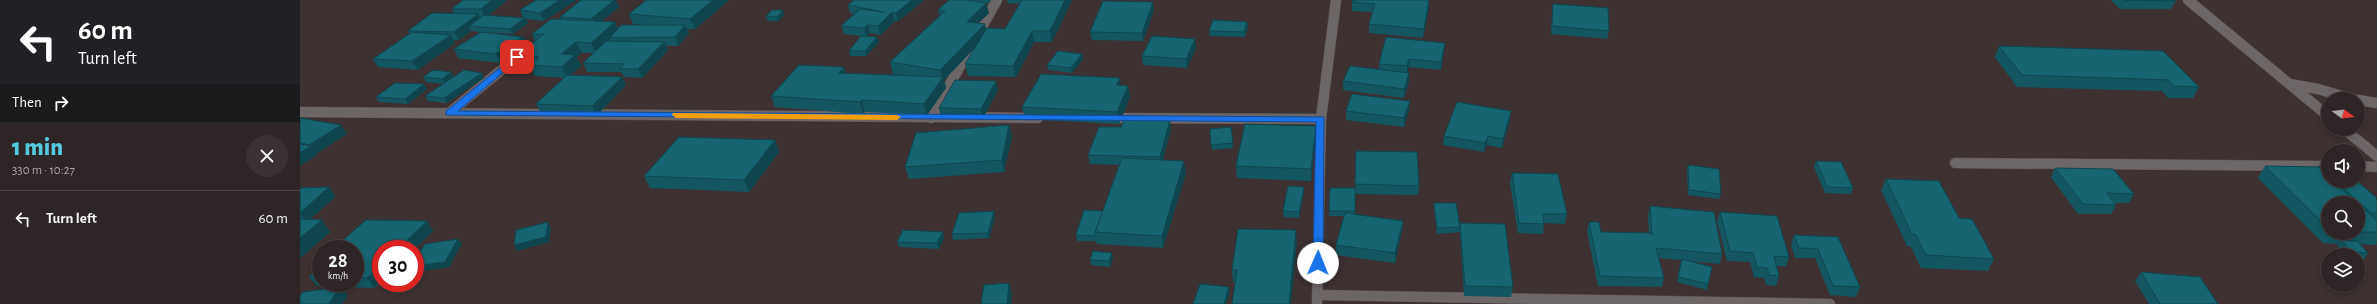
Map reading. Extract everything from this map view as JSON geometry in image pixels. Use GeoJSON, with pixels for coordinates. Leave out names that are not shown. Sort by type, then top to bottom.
{"type":"FeatureCollection","features":[{"type":"Feature","properties":{"kind":"street"},"geometry":{"type":"LineString","coordinates":[[931,118],[997,0]]}},
{"type":"Feature","properties":{"kind":"street"},"geometry":{"type":"LineString","coordinates":[[1336,0],[1321,119],[1317,299],[1830,304]]}},
{"type":"Feature","properties":{"kind":"street"},"geometry":{"type":"LineString","coordinates":[[2188,0],[2321,110]]}},
{"type":"Feature","properties":{"kind":"street"},"geometry":{"type":"LineString","coordinates":[[450,113],[532,44]]}},
{"type":"Feature","properties":{"kind":"street"},"geometry":{"type":"LineString","coordinates":[[2290,84],[2328,92]]}},
{"type":"Feature","properties":{"kind":"street"},"geometry":{"type":"LineString","coordinates":[[2365,101],[2377,103]]}},
{"type":"Feature","properties":{"kind":"street"},"geometry":{"type":"LineString","coordinates":[[300,112],[1045,118]]}},
{"type":"Feature","properties":{"kind":"street"},"geometry":{"type":"LineString","coordinates":[[1100,118],[1321,119]]}},
{"type":"Feature","properties":{"kind":"street"},"geometry":{"type":"LineString","coordinates":[[2353,136],[2377,156]]}},
{"type":"Feature","properties":{"kind":"street"},"geometry":{"type":"LineString","coordinates":[[1955,163],[2165,163],[2321,166]]}},
{"type":"Feature","properties":{"kind":"street"},"geometry":{"type":"LineString","coordinates":[[2365,166],[2377,167]]}},
{"type":"Feature","properties":{"kind":"building"},"geometry":{"type":"Polygon","coordinates":[[[463,0],[492,0],[481,9],[452,9],[463,0]]]}},
{"type":"Feature","properties":{"kind":"building"},"geometry":{"type":"Polygon","coordinates":[[[536,0],[560,0],[540,13],[520,10],[536,0]]]}},
{"type":"Feature","properties":{"kind":"building"},"geometry":{"type":"Polygon","coordinates":[[[581,0],[614,0],[591,19],[560,17],[581,0]]]}},
{"type":"Feature","properties":{"kind":"building"},"geometry":{"type":"Polygon","coordinates":[[[646,0],[713,0],[690,19],[629,14],[646,0]]]}},
{"type":"Feature","properties":{"kind":"building"},"geometry":{"type":"Polygon","coordinates":[[[854,0],[912,0],[896,13],[892,12],[878,26],[868,25],[864,28],[841,26],[860,9],[884,12],[848,5],[854,0]]]}},
{"type":"Feature","properties":{"kind":"building"},"geometry":{"type":"Polygon","coordinates":[[[949,0],[967,0],[986,3],[967,22],[985,24],[940,70],[890,62],[945,11],[938,10],[949,0]]]}},
{"type":"Feature","properties":{"kind":"building"},"geometry":{"type":"Polygon","coordinates":[[[1022,0],[1065,0],[1050,31],[1032,31],[1013,66],[965,64],[987,28],[1005,29],[1022,0]]]}},
{"type":"Feature","properties":{"kind":"building"},"geometry":{"type":"Polygon","coordinates":[[[1353,0],[1429,0],[1424,29],[1369,24],[1375,4],[1352,2],[1353,0]]]}},
{"type":"Feature","properties":{"kind":"building"},"geometry":{"type":"Polygon","coordinates":[[[2124,0],[2174,0],[2176,1],[2124,0]]]}},
{"type":"Feature","properties":{"kind":"building"},"geometry":{"type":"Polygon","coordinates":[[[1103,1],[1153,2],[1142,33],[1090,32],[1103,1]]]}},
{"type":"Feature","properties":{"kind":"building"},"geometry":{"type":"Polygon","coordinates":[[[1553,4],[1608,8],[1609,31],[1552,26],[1553,4]]]}},
{"type":"Feature","properties":{"kind":"building"},"geometry":{"type":"Polygon","coordinates":[[[772,10],[783,10],[777,17],[766,16],[772,10]]]}},
{"type":"Feature","properties":{"kind":"building"},"geometry":{"type":"Polygon","coordinates":[[[432,13],[478,14],[454,32],[408,31],[432,13]]]}},
{"type":"Feature","properties":{"kind":"building"},"geometry":{"type":"Polygon","coordinates":[[[484,15],[525,18],[510,29],[469,26],[484,15]]]}},
{"type":"Feature","properties":{"kind":"building"},"geometry":{"type":"Polygon","coordinates":[[[551,19],[615,22],[591,43],[576,42],[561,54],[575,55],[562,67],[529,65],[539,57],[516,56],[544,34],[532,34],[551,19]]]}},
{"type":"Feature","properties":{"kind":"building"},"geometry":{"type":"Polygon","coordinates":[[[1213,20],[1247,22],[1244,32],[1209,31],[1213,20]]]}},
{"type":"Feature","properties":{"kind":"building"},"geometry":{"type":"Polygon","coordinates":[[[621,25],[685,25],[675,37],[610,38],[621,25]]]}},
{"type":"Feature","properties":{"kind":"building"},"geometry":{"type":"Polygon","coordinates":[[[412,32],[451,35],[412,61],[373,59],[412,32]]]}},
{"type":"Feature","properties":{"kind":"building"},"geometry":{"type":"Polygon","coordinates":[[[481,32],[523,37],[496,54],[454,49],[481,32]]]}},
{"type":"Feature","properties":{"kind":"building"},"geometry":{"type":"Polygon","coordinates":[[[861,36],[877,37],[865,51],[849,51],[861,36]]]}},
{"type":"Feature","properties":{"kind":"building"},"geometry":{"type":"Polygon","coordinates":[[[1152,36],[1195,39],[1186,59],[1142,56],[1152,36]]]}},
{"type":"Feature","properties":{"kind":"building"},"geometry":{"type":"Polygon","coordinates":[[[1386,37],[1445,43],[1441,62],[1409,59],[1407,66],[1379,64],[1386,37]]]}},
{"type":"Feature","properties":{"kind":"building"},"geometry":{"type":"Polygon","coordinates":[[[606,41],[664,42],[638,69],[620,69],[624,64],[583,63],[606,41]]]}},
{"type":"Feature","properties":{"kind":"building"},"geometry":{"type":"Polygon","coordinates":[[[1999,46],[2163,51],[2199,87],[2174,86],[2168,80],[2022,75],[1999,46]]]}},
{"type":"Feature","properties":{"kind":"building"},"geometry":{"type":"Polygon","coordinates":[[[1058,51],[1082,54],[1071,68],[1047,65],[1058,51]]]}},
{"type":"Feature","properties":{"kind":"building"},"geometry":{"type":"Polygon","coordinates":[[[799,65],[844,67],[839,73],[943,77],[924,104],[862,100],[860,102],[771,96],[799,65]]]}},
{"type":"Feature","properties":{"kind":"building"},"geometry":{"type":"Polygon","coordinates":[[[1350,66],[1409,73],[1404,89],[1343,81],[1350,66]]]}},
{"type":"Feature","properties":{"kind":"building"},"geometry":{"type":"Polygon","coordinates":[[[433,70],[451,72],[442,79],[423,77],[433,70]]]}},
{"type":"Feature","properties":{"kind":"building"},"geometry":{"type":"Polygon","coordinates":[[[464,70],[482,73],[444,98],[425,96],[464,70]]]}},
{"type":"Feature","properties":{"kind":"building"},"geometry":{"type":"Polygon","coordinates":[[[1041,74],[1120,78],[1116,85],[1128,86],[1117,112],[1022,107],[1041,74]]]}},
{"type":"Feature","properties":{"kind":"building"},"geometry":{"type":"Polygon","coordinates":[[[567,75],[622,77],[592,106],[536,104],[567,75]]]}},
{"type":"Feature","properties":{"kind":"building"},"geometry":{"type":"Polygon","coordinates":[[[955,80],[996,81],[981,109],[939,108],[955,80]]]}},
{"type":"Feature","properties":{"kind":"building"},"geometry":{"type":"Polygon","coordinates":[[[395,83],[424,84],[405,99],[376,97],[395,83]]]}},
{"type":"Feature","properties":{"kind":"building"},"geometry":{"type":"Polygon","coordinates":[[[1352,94],[1410,101],[1404,118],[1346,111],[1352,94]]]}},
{"type":"Feature","properties":{"kind":"building"},"geometry":{"type":"Polygon","coordinates":[[[1457,102],[1511,111],[1503,139],[1488,136],[1485,143],[1444,136],[1457,102]]]}},
{"type":"Feature","properties":{"kind":"building"},"geometry":{"type":"Polygon","coordinates":[[[300,118],[341,125],[309,145],[300,143],[300,118]]]}},
{"type":"Feature","properties":{"kind":"building"},"geometry":{"type":"Polygon","coordinates":[[[1124,119],[1170,120],[1160,157],[1088,155],[1099,127],[1121,127],[1124,119]]]}},
{"type":"Feature","properties":{"kind":"building"},"geometry":{"type":"Polygon","coordinates":[[[1245,124],[1316,126],[1311,169],[1236,166],[1245,124]]]}},
{"type":"Feature","properties":{"kind":"building"},"geometry":{"type":"Polygon","coordinates":[[[1009,125],[1002,160],[905,167],[916,133],[1009,125]]]}},
{"type":"Feature","properties":{"kind":"building"},"geometry":{"type":"Polygon","coordinates":[[[1231,127],[1233,143],[1211,145],[1210,129],[1231,127]]]}},
{"type":"Feature","properties":{"kind":"building"},"geometry":{"type":"Polygon","coordinates":[[[679,137],[775,140],[744,180],[644,176],[679,137]]]}},
{"type":"Feature","properties":{"kind":"building"},"geometry":{"type":"Polygon","coordinates":[[[300,144],[311,146],[300,153],[300,144]]]}},
{"type":"Feature","properties":{"kind":"building"},"geometry":{"type":"Polygon","coordinates":[[[1356,151],[1417,152],[1419,186],[1355,184],[1356,151]]]}},
{"type":"Feature","properties":{"kind":"building"},"geometry":{"type":"Polygon","coordinates":[[[1122,158],[1184,161],[1162,236],[1095,232],[1122,158]]]}},
{"type":"Feature","properties":{"kind":"building"},"geometry":{"type":"Polygon","coordinates":[[[1816,161],[1841,162],[1853,188],[1827,187],[1816,161]]]}},
{"type":"Feature","properties":{"kind":"building"},"geometry":{"type":"Polygon","coordinates":[[[1688,165],[1719,169],[1721,194],[1689,190],[1688,165]]]}},
{"type":"Feature","properties":{"kind":"building"},"geometry":{"type":"Polygon","coordinates":[[[2265,166],[2319,167],[2321,169],[2321,188],[2341,188],[2350,196],[2321,196],[2321,221],[2265,166]]]}},
{"type":"Feature","properties":{"kind":"building"},"geometry":{"type":"Polygon","coordinates":[[[2055,168],[2113,169],[2134,194],[2107,193],[2116,205],[2083,204],[2055,168]]]}},
{"type":"Feature","properties":{"kind":"building"},"geometry":{"type":"Polygon","coordinates":[[[1512,173],[1558,174],[1567,214],[1543,214],[1544,224],[1519,223],[1512,173]]]}},
{"type":"Feature","properties":{"kind":"building"},"geometry":{"type":"Polygon","coordinates":[[[1886,179],[1939,181],[1959,218],[1972,219],[1994,259],[1926,255],[1916,235],[1912,234],[1886,179]]]}},
{"type":"Feature","properties":{"kind":"building"},"geometry":{"type":"Polygon","coordinates":[[[1288,186],[1304,187],[1299,212],[1283,211],[1288,186]]]}},
{"type":"Feature","properties":{"kind":"building"},"geometry":{"type":"Polygon","coordinates":[[[329,187],[300,213],[300,188],[329,187]]]}},
{"type":"Feature","properties":{"kind":"building"},"geometry":{"type":"Polygon","coordinates":[[[1330,188],[1355,188],[1355,211],[1329,211],[1330,188]]]}},
{"type":"Feature","properties":{"kind":"building"},"geometry":{"type":"Polygon","coordinates":[[[2343,188],[2365,188],[2377,198],[2377,213],[2371,213],[2365,208],[2365,196],[2352,196],[2343,188]]]}},
{"type":"Feature","properties":{"kind":"building"},"geometry":{"type":"Polygon","coordinates":[[[1434,203],[1456,203],[1460,227],[1437,228],[1434,203]]]}},
{"type":"Feature","properties":{"kind":"building"},"geometry":{"type":"Polygon","coordinates":[[[1650,206],[1714,212],[1722,254],[1656,248],[1664,278],[1600,276],[1589,222],[1599,222],[1601,232],[1652,233],[1650,206]]]}},
{"type":"Feature","properties":{"kind":"building"},"geometry":{"type":"Polygon","coordinates":[[[1084,210],[1103,211],[1095,232],[1095,236],[1076,235],[1084,210]]]}},
{"type":"Feature","properties":{"kind":"building"},"geometry":{"type":"Polygon","coordinates":[[[2365,210],[2377,221],[2377,232],[2365,232],[2365,210]]]}},
{"type":"Feature","properties":{"kind":"building"},"geometry":{"type":"Polygon","coordinates":[[[994,211],[988,233],[952,234],[959,213],[994,211]]]}},
{"type":"Feature","properties":{"kind":"building"},"geometry":{"type":"Polygon","coordinates":[[[1720,212],[1777,216],[1789,257],[1774,256],[1779,276],[1769,275],[1767,268],[1757,267],[1753,253],[1730,251],[1720,212]]]}},
{"type":"Feature","properties":{"kind":"building"},"geometry":{"type":"Polygon","coordinates":[[[1345,213],[1403,221],[1395,253],[1336,245],[1345,213]]]}},
{"type":"Feature","properties":{"kind":"building"},"geometry":{"type":"Polygon","coordinates":[[[300,219],[322,220],[300,238],[300,219]]]}},
{"type":"Feature","properties":{"kind":"building"},"geometry":{"type":"Polygon","coordinates":[[[366,220],[427,221],[407,240],[372,240],[372,273],[367,278],[364,278],[364,240],[343,240],[366,220]]]}},
{"type":"Feature","properties":{"kind":"building"},"geometry":{"type":"Polygon","coordinates":[[[548,222],[546,237],[514,245],[516,230],[548,222]]]}},
{"type":"Feature","properties":{"kind":"building"},"geometry":{"type":"Polygon","coordinates":[[[1460,223],[1505,224],[1513,287],[1465,286],[1460,223]]]}},
{"type":"Feature","properties":{"kind":"building"},"geometry":{"type":"Polygon","coordinates":[[[1238,229],[1296,230],[1289,304],[1232,304],[1237,270],[1232,270],[1238,229]]]}},
{"type":"Feature","properties":{"kind":"building"},"geometry":{"type":"Polygon","coordinates":[[[903,230],[943,232],[937,243],[897,242],[903,230]]]}},
{"type":"Feature","properties":{"kind":"building"},"geometry":{"type":"Polygon","coordinates":[[[1794,235],[1838,237],[1860,287],[1833,286],[1818,249],[1799,248],[1794,235]]]}},
{"type":"Feature","properties":{"kind":"building"},"geometry":{"type":"Polygon","coordinates":[[[458,239],[445,262],[424,265],[425,244],[458,239]]]}},
{"type":"Feature","properties":{"kind":"building"},"geometry":{"type":"Polygon","coordinates":[[[2341,240],[2357,241],[2363,248],[2348,248],[2341,240]]]}},
{"type":"Feature","properties":{"kind":"building"},"geometry":{"type":"Polygon","coordinates":[[[1093,251],[1112,253],[1109,261],[1090,260],[1093,251]]]}},
{"type":"Feature","properties":{"kind":"building"},"geometry":{"type":"Polygon","coordinates":[[[1682,259],[1712,267],[1708,284],[1678,277],[1682,259]]]}},
{"type":"Feature","properties":{"kind":"building"},"geometry":{"type":"Polygon","coordinates":[[[2141,272],[2200,277],[2218,304],[2160,304],[2141,272]]]}},
{"type":"Feature","properties":{"kind":"building"},"geometry":{"type":"Polygon","coordinates":[[[1009,283],[1007,304],[981,304],[984,285],[1009,283]]]}},
{"type":"Feature","properties":{"kind":"building"},"geometry":{"type":"Polygon","coordinates":[[[1200,284],[1229,287],[1224,304],[1193,304],[1200,284]]]}},
{"type":"Feature","properties":{"kind":"building"},"geometry":{"type":"Polygon","coordinates":[[[312,291],[312,292],[337,292],[329,304],[300,304],[300,296],[303,292],[312,291]]]}},
{"type":"Feature","properties":{"kind":"slow traffic"},"geometry":{"type":"LineString","coordinates":[[676,115],[897,117]]}},
{"type":"Feature","properties":{"kind":"route"},"geometry":{"type":"LineString","coordinates":[[517,57],[450,113],[935,118],[1321,119],[1318,263]]}}]}
